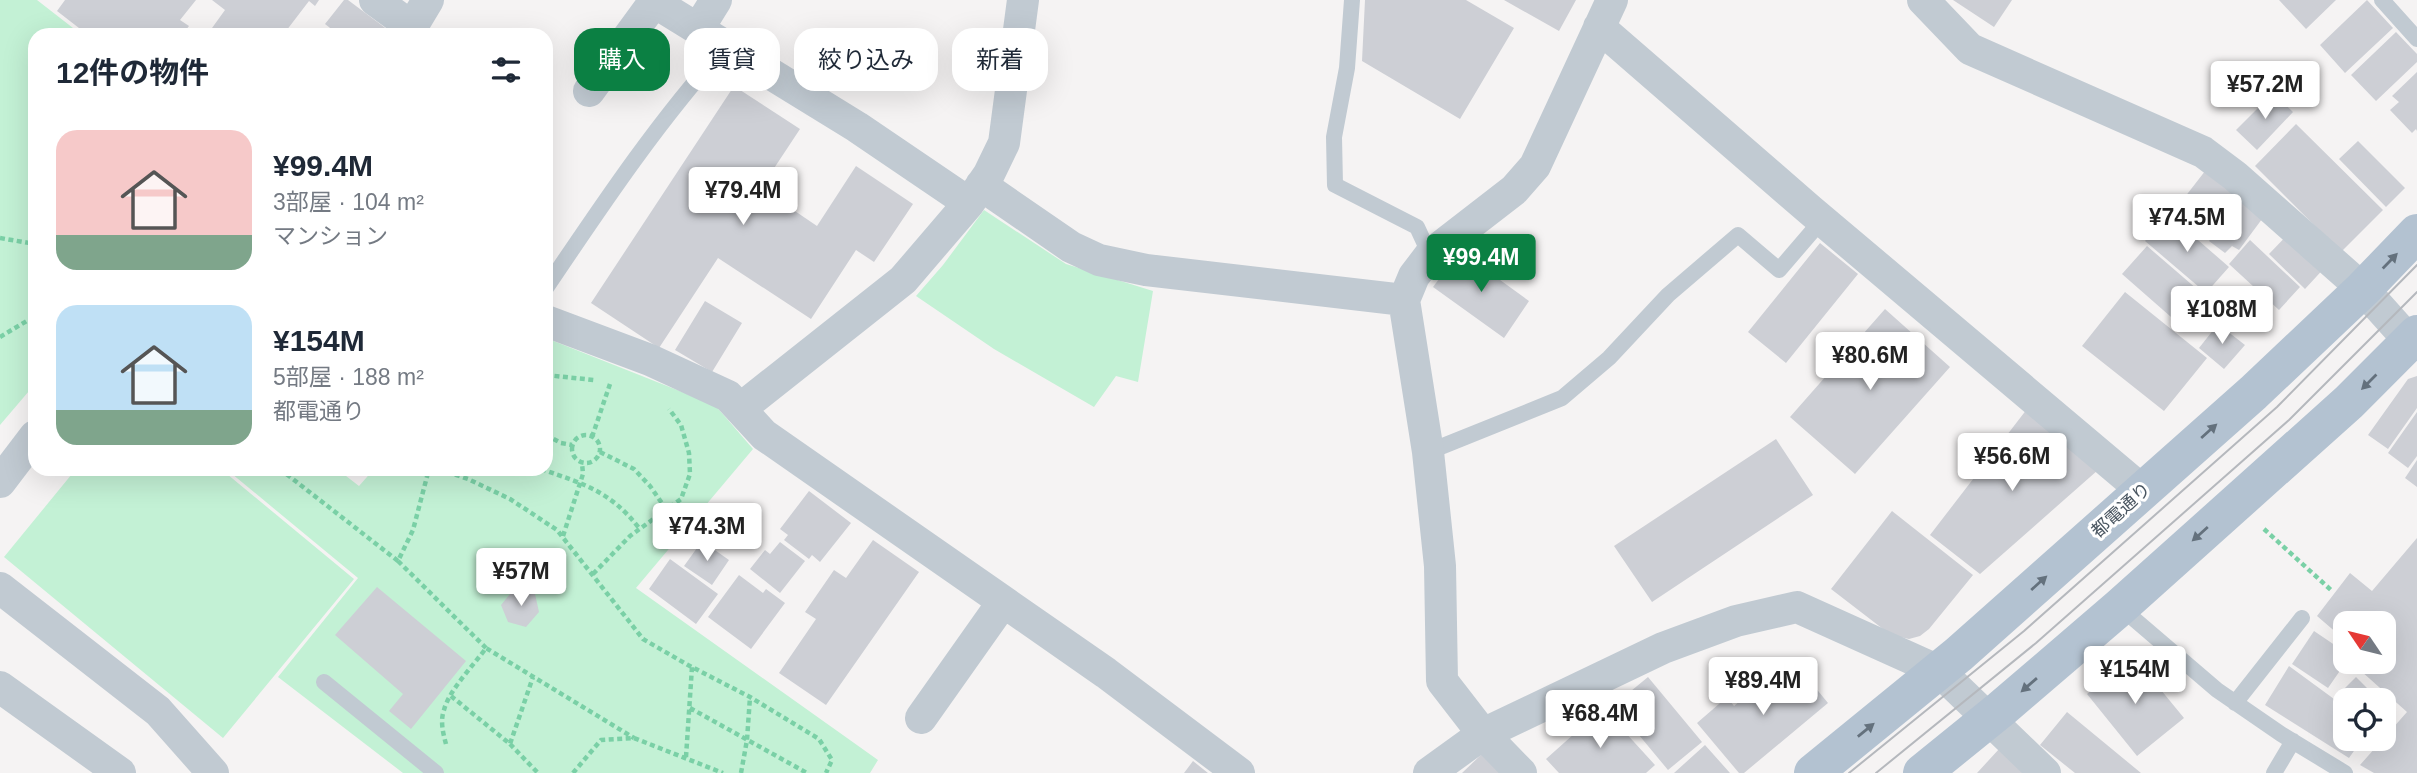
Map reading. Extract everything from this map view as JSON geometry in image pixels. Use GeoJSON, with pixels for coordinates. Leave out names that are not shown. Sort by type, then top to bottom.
{"type":"FeatureCollection","features":[{"type":"Feature","properties":{"kind":"main road","name":"都電通り"},"geometry":{"type":"LineString","coordinates":[[1813,773],[1939,671],[2253,393],[2417,234]]}},
{"type":"Feature","properties":{"kind":"main road"},"geometry":{"type":"LineString","coordinates":[[1922,773],[1990,719],[2120,607],[2349,402],[2413,339]]}},
{"type":"Feature","properties":{"kind":"street"},"geometry":{"type":"LineString","coordinates":[[375,0],[407,28]]}},
{"type":"Feature","properties":{"kind":"street"},"geometry":{"type":"LineString","coordinates":[[412,28],[428,0]]}},
{"type":"Feature","properties":{"kind":"street"},"geometry":{"type":"LineString","coordinates":[[699,28],[716,0]]}},
{"type":"Feature","properties":{"kind":"street"},"geometry":{"type":"LineString","coordinates":[[740,409],[903,280],[975,194],[1004,143],[1023,0]]}},
{"type":"Feature","properties":{"kind":"street"},"geometry":{"type":"LineString","coordinates":[[1923,0],[1970,49],[2203,152],[2235,176],[2363,289],[2413,339]]}},
{"type":"Feature","properties":{"kind":"street"},"geometry":{"type":"LineString","coordinates":[[635,28],[654,2],[696,28]]}},
{"type":"Feature","properties":{"kind":"street"},"geometry":{"type":"LineString","coordinates":[[1521,773],[1483,734],[1442,681],[1440,566],[1428,452],[1404,299],[1414,276],[1430,255],[1514,190],[1535,166],[1606,14],[1822,220],[2143,491]]}},
{"type":"Feature","properties":{"kind":"street"},"geometry":{"type":"LineString","coordinates":[[780,79],[975,194],[1099,260],[1146,270],[1404,299]]}},
{"type":"Feature","properties":{"kind":"street"},"geometry":{"type":"LineString","coordinates":[[553,324],[650,360],[728,396],[764,435],[1105,673],[1239,773]]}},
{"type":"Feature","properties":{"kind":"street"},"geometry":{"type":"LineString","coordinates":[[0,482],[28,445]]}},
{"type":"Feature","properties":{"kind":"street"},"geometry":{"type":"LineString","coordinates":[[0,588],[158,711],[213,773]]}},
{"type":"Feature","properties":{"kind":"street"},"geometry":{"type":"LineString","coordinates":[[921,718],[1003,602]]}},
{"type":"Feature","properties":{"kind":"street"},"geometry":{"type":"LineString","coordinates":[[1429,773],[1483,734],[1663,648],[1737,621],[1797,607],[1939,671],[2045,773]]}},
{"type":"Feature","properties":{"kind":"street"},"geometry":{"type":"LineString","coordinates":[[0,687],[120,773]]}},
{"type":"Feature","properties":{"kind":"lane"},"geometry":{"type":"LineString","coordinates":[[1352,0],[1347,68],[1334,137],[1335,185],[1417,227],[1430,255]]}},
{"type":"Feature","properties":{"kind":"lane"},"geometry":{"type":"LineString","coordinates":[[2382,0],[2417,38]]}},
{"type":"Feature","properties":{"kind":"lane"},"geometry":{"type":"LineString","coordinates":[[553,278],[686,91]]}},
{"type":"Feature","properties":{"kind":"lane"},"geometry":{"type":"LineString","coordinates":[[1428,452],[1562,398],[1609,358],[1668,295],[1738,235],[1779,270],[1822,220]]}},
{"type":"Feature","properties":{"kind":"lane"},"geometry":{"type":"LineString","coordinates":[[2120,607],[2217,690],[2345,773]]}},
{"type":"Feature","properties":{"kind":"lane"},"geometry":{"type":"LineString","coordinates":[[2235,703],[2302,618]]}},
{"type":"Feature","properties":{"kind":"lane"},"geometry":{"type":"LineString","coordinates":[[324,681],[436,773]]}},
{"type":"Feature","properties":{"kind":"lane"},"geometry":{"type":"LineString","coordinates":[[2274,773],[2293,741]]}},
{"type":"Feature","properties":{"kind":"path"},"geometry":{"type":"LineString","coordinates":[[0,238],[28,243]]}},
{"type":"Feature","properties":{"kind":"path"},"geometry":{"type":"LineString","coordinates":[[0,337],[28,320]]}},
{"type":"Feature","properties":{"kind":"path"},"geometry":{"type":"LineString","coordinates":[[592,436],[608,383],[621,388]]}},
{"type":"Feature","properties":{"kind":"path"},"geometry":{"type":"LineString","coordinates":[[593,573],[639,528],[681,499],[690,474],[688,453],[681,425],[668,407]]}},
{"type":"Feature","properties":{"kind":"path"},"geometry":{"type":"LineString","coordinates":[[553,439],[572,444],[583,435],[592,436],[599,443],[600,452],[596,460],[582,463],[575,458],[572,444]]}},
{"type":"Feature","properties":{"kind":"path"},"geometry":{"type":"LineString","coordinates":[[600,452],[634,469],[666,509]]}},
{"type":"Feature","properties":{"kind":"path"},"geometry":{"type":"LineString","coordinates":[[563,537],[583,474],[582,463]]}},
{"type":"Feature","properties":{"kind":"path"},"geometry":{"type":"LineString","coordinates":[[553,473],[596,489],[613,501],[639,528]]}},
{"type":"Feature","properties":{"kind":"path"},"geometry":{"type":"LineString","coordinates":[[289,476],[398,561],[486,648],[634,738],[723,773]]}},
{"type":"Feature","properties":{"kind":"path"},"geometry":{"type":"LineString","coordinates":[[398,561],[413,530],[427,476]]}},
{"type":"Feature","properties":{"kind":"path"},"geometry":{"type":"LineString","coordinates":[[459,476],[510,499],[557,530],[643,639],[750,696],[819,739],[832,760],[826,773]]}},
{"type":"Feature","properties":{"kind":"path"},"geometry":{"type":"LineString","coordinates":[[2263,528],[2331,590]]}},
{"type":"Feature","properties":{"kind":"path"},"geometry":{"type":"LineString","coordinates":[[448,748],[442,729],[444,709],[486,648]]}},
{"type":"Feature","properties":{"kind":"path"},"geometry":{"type":"LineString","coordinates":[[686,757],[692,667]]}},
{"type":"Feature","properties":{"kind":"path"},"geometry":{"type":"LineString","coordinates":[[510,744],[533,677]]}},
{"type":"Feature","properties":{"kind":"path"},"geometry":{"type":"LineString","coordinates":[[452,696],[510,744],[538,773]]}},
{"type":"Feature","properties":{"kind":"path"},"geometry":{"type":"LineString","coordinates":[[741,773],[747,740],[750,696]]}},
{"type":"Feature","properties":{"kind":"path"},"geometry":{"type":"LineString","coordinates":[[690,708],[807,773]]}},
{"type":"Feature","properties":{"kind":"path"},"geometry":{"type":"LineString","coordinates":[[573,773],[601,740],[634,738]]}},
{"type":"Feature","properties":{"kind":"green space"},"geometry":{"type":"Polygon","coordinates":[[[0,0],[37,0],[73,28],[28,28],[28,392],[0,425],[0,0]]]}},
{"type":"Feature","properties":{"kind":"green space"},"geometry":{"type":"Polygon","coordinates":[[[984,210],[1066,264],[1153,291],[1138,382],[1116,376],[1094,407],[994,349],[916,296],[984,210]]]}},
{"type":"Feature","properties":{"kind":"green space"},"geometry":{"type":"Polygon","coordinates":[[[553,341],[715,405],[753,449],[636,588],[878,760],[870,773],[403,773],[278,677],[358,578],[234,476],[346,476],[359,486],[368,476],[553,476],[553,341]]]}},
{"type":"Feature","properties":{"kind":"green space"},"geometry":{"type":"Polygon","coordinates":[[[70,476],[229,476],[354,579],[223,738],[4,557],[70,476]]]}},
{"type":"Feature","properties":{"kind":"building"},"geometry":{"type":"Polygon","coordinates":[[[65,0],[196,0],[180,20],[189,26],[187,28],[79,28],[57,11],[65,0]]]}},
{"type":"Feature","properties":{"kind":"building"},"geometry":{"type":"Polygon","coordinates":[[[212,0],[319,0],[315,6],[309,1],[288,28],[212,28],[225,10],[212,0]]]}},
{"type":"Feature","properties":{"kind":"building"},"geometry":{"type":"Polygon","coordinates":[[[344,0],[348,0],[385,28],[330,28],[325,24],[344,0]]]}},
{"type":"Feature","properties":{"kind":"building"},"geometry":{"type":"Polygon","coordinates":[[[1365,0],[1466,0],[1514,28],[1460,119],[1362,61],[1365,0]]]}},
{"type":"Feature","properties":{"kind":"building"},"geometry":{"type":"Polygon","coordinates":[[[1504,0],[1576,0],[1559,31],[1504,0]]]}},
{"type":"Feature","properties":{"kind":"building"},"geometry":{"type":"Polygon","coordinates":[[[1953,0],[2012,0],[1994,27],[1953,0]]]}},
{"type":"Feature","properties":{"kind":"building"},"geometry":{"type":"Polygon","coordinates":[[[2279,0],[2336,0],[2306,29],[2279,0]]]}},
{"type":"Feature","properties":{"kind":"building"},"geometry":{"type":"Polygon","coordinates":[[[2367,0],[2393,28],[2345,73],[2320,45],[2367,0]]]}},
{"type":"Feature","properties":{"kind":"building"},"geometry":{"type":"Polygon","coordinates":[[[2396,32],[2417,54],[2417,62],[2376,101],[2351,75],[2396,32]]]}},
{"type":"Feature","properties":{"kind":"building"},"geometry":{"type":"Polygon","coordinates":[[[2417,72],[2417,131],[2416,129],[2412,133],[2390,110],[2399,102],[2392,96],[2417,72]]]}},
{"type":"Feature","properties":{"kind":"building"},"geometry":{"type":"Polygon","coordinates":[[[731,91],[742,91],[800,129],[761,188],[817,226],[856,166],[913,204],[874,262],[856,250],[811,319],[718,258],[659,348],[591,303],[731,91]]]}},
{"type":"Feature","properties":{"kind":"building"},"geometry":{"type":"Polygon","coordinates":[[[2273,93],[2293,112],[2257,150],[2236,130],[2273,93]]]}},
{"type":"Feature","properties":{"kind":"building"},"geometry":{"type":"Polygon","coordinates":[[[2296,124],[2383,210],[2341,252],[2255,166],[2296,124]]]}},
{"type":"Feature","properties":{"kind":"building"},"geometry":{"type":"Polygon","coordinates":[[[2358,141],[2405,188],[2386,207],[2339,159],[2358,141]]]}},
{"type":"Feature","properties":{"kind":"building"},"geometry":{"type":"Polygon","coordinates":[[[2209,166],[2239,189],[2205,234],[2174,211],[2209,166]]]}},
{"type":"Feature","properties":{"kind":"building"},"geometry":{"type":"Polygon","coordinates":[[[2243,198],[2265,215],[2239,250],[2232,246],[2225,253],[2209,241],[2243,198]]]}},
{"type":"Feature","properties":{"kind":"building"},"geometry":{"type":"Polygon","coordinates":[[[2168,214],[2229,267],[2206,293],[2145,241],[2168,214]]]}},
{"type":"Feature","properties":{"kind":"building"},"geometry":{"type":"Polygon","coordinates":[[[2292,230],[2328,264],[2305,289],[2269,254],[2292,230]]]}},
{"type":"Feature","properties":{"kind":"building"},"geometry":{"type":"Polygon","coordinates":[[[2250,240],[2300,287],[2279,310],[2229,264],[2250,240]]]}},
{"type":"Feature","properties":{"kind":"building"},"geometry":{"type":"Polygon","coordinates":[[[1820,243],[1858,274],[1786,363],[1748,332],[1820,243]]]}},
{"type":"Feature","properties":{"kind":"building"},"geometry":{"type":"Polygon","coordinates":[[[2147,246],[2212,302],[2187,331],[2122,274],[2147,246]]]}},
{"type":"Feature","properties":{"kind":"building"},"geometry":{"type":"Polygon","coordinates":[[[1460,251],[1529,301],[1504,338],[1433,287],[1460,251]]]}},
{"type":"Feature","properties":{"kind":"building"},"geometry":{"type":"Polygon","coordinates":[[[2125,292],[2207,358],[2164,411],[2082,346],[2125,292]]]}},
{"type":"Feature","properties":{"kind":"building"},"geometry":{"type":"Polygon","coordinates":[[[705,301],[742,323],[712,372],[675,350],[705,301]]]}},
{"type":"Feature","properties":{"kind":"building"},"geometry":{"type":"Polygon","coordinates":[[[1885,309],[1950,367],[1855,474],[1790,417],[1885,309]]]}},
{"type":"Feature","properties":{"kind":"building"},"geometry":{"type":"Polygon","coordinates":[[[2218,324],[2245,345],[2224,369],[2199,348],[2218,324]]]}},
{"type":"Feature","properties":{"kind":"building"},"geometry":{"type":"Polygon","coordinates":[[[2417,376],[2417,408],[2388,449],[2368,435],[2408,379],[2417,376]]]}},
{"type":"Feature","properties":{"kind":"building"},"geometry":{"type":"Polygon","coordinates":[[[2027,409],[2098,470],[1980,574],[1930,535],[2027,409]]]}},
{"type":"Feature","properties":{"kind":"building"},"geometry":{"type":"Polygon","coordinates":[[[2417,412],[2417,456],[2408,468],[2388,453],[2417,412]]]}},
{"type":"Feature","properties":{"kind":"building"},"geometry":{"type":"Polygon","coordinates":[[[1776,439],[1813,495],[1652,602],[1614,546],[1776,439]]]}},
{"type":"Feature","properties":{"kind":"building"},"geometry":{"type":"Polygon","coordinates":[[[2417,460],[2417,487],[2405,478],[2417,460]]]}},
{"type":"Feature","properties":{"kind":"building"},"geometry":{"type":"Polygon","coordinates":[[[809,491],[851,523],[820,562],[812,555],[809,559],[784,540],[788,535],[780,529],[809,491]]]}},
{"type":"Feature","properties":{"kind":"building"},"geometry":{"type":"Polygon","coordinates":[[[1892,511],[1973,575],[1929,629],[1920,636],[1909,639],[1883,629],[1831,589],[1892,511]]]}},
{"type":"Feature","properties":{"kind":"building"},"geometry":{"type":"Polygon","coordinates":[[[2417,538],[2417,773],[2374,773],[2360,765],[2372,751],[2396,751],[2396,724],[2407,712],[2396,702],[2396,688],[2380,688],[2364,674],[2396,674],[2396,611],[2333,611],[2333,630],[2317,616],[2350,573],[2372,591],[2417,538]]]}},
{"type":"Feature","properties":{"kind":"building"},"geometry":{"type":"Polygon","coordinates":[[[873,540],[919,572],[826,705],[779,673],[816,619],[805,612],[834,570],[846,578],[873,540]]]}},
{"type":"Feature","properties":{"kind":"building"},"geometry":{"type":"Polygon","coordinates":[[[702,541],[729,560],[712,585],[684,566],[702,541]]]}},
{"type":"Feature","properties":{"kind":"building"},"geometry":{"type":"Polygon","coordinates":[[[780,542],[805,561],[780,593],[750,569],[765,550],[770,554],[780,542]]]}},
{"type":"Feature","properties":{"kind":"building"},"geometry":{"type":"Polygon","coordinates":[[[670,559],[718,594],[696,624],[649,589],[670,559]]]}},
{"type":"Feature","properties":{"kind":"building"},"geometry":{"type":"Polygon","coordinates":[[[739,575],[763,593],[766,589],[785,603],[751,649],[708,617],[739,575]]]}},
{"type":"Feature","properties":{"kind":"building"},"geometry":{"type":"Polygon","coordinates":[[[377,587],[466,661],[411,729],[389,711],[403,694],[335,635],[377,587]]]}},
{"type":"Feature","properties":{"kind":"building"},"geometry":{"type":"Polygon","coordinates":[[[514,589],[535,594],[539,612],[526,627],[508,622],[501,605],[514,589]]]}},
{"type":"Feature","properties":{"kind":"building"},"geometry":{"type":"Polygon","coordinates":[[[2314,631],[2333,644],[2333,674],[2338,674],[2328,688],[2292,664],[2314,631]]]}},
{"type":"Feature","properties":{"kind":"building"},"geometry":{"type":"Polygon","coordinates":[[[2133,656],[2184,718],[2137,756],[2087,694],[2133,656]]]}},
{"type":"Feature","properties":{"kind":"building"},"geometry":{"type":"Polygon","coordinates":[[[1791,658],[1828,703],[1744,773],[1739,773],[1697,723],[1727,697],[1734,706],[1791,658]]]}},
{"type":"Feature","properties":{"kind":"building"},"geometry":{"type":"Polygon","coordinates":[[[2289,666],[2333,698],[2333,748],[2265,705],[2289,666]]]}},
{"type":"Feature","properties":{"kind":"building"},"geometry":{"type":"Polygon","coordinates":[[[1648,677],[1702,742],[1668,770],[1614,705],[1648,677]]]}},
{"type":"Feature","properties":{"kind":"building"},"geometry":{"type":"Polygon","coordinates":[[[2356,677],[2367,688],[2345,688],[2356,677]]]}},
{"type":"Feature","properties":{"kind":"building"},"geometry":{"type":"Polygon","coordinates":[[[1603,708],[1655,765],[1646,773],[1559,773],[1546,759],[1603,708]]]}},
{"type":"Feature","properties":{"kind":"building"},"geometry":{"type":"Polygon","coordinates":[[[2067,712],[2141,773],[2075,773],[2040,745],[2067,712]]]}},
{"type":"Feature","properties":{"kind":"building"},"geometry":{"type":"Polygon","coordinates":[[[1705,745],[1730,773],[1674,773],[1705,745]]]}},
{"type":"Feature","properties":{"kind":"building"},"geometry":{"type":"Polygon","coordinates":[[[2000,748],[2026,773],[1977,773],[2000,748]]]}},
{"type":"Feature","properties":{"kind":"building"},"geometry":{"type":"Polygon","coordinates":[[[1486,750],[1508,773],[1462,773],[1486,750]]]}},
{"type":"Feature","properties":{"kind":"building"},"geometry":{"type":"Polygon","coordinates":[[[2338,751],[2354,751],[2349,758],[2338,751]]]}},
{"type":"Feature","properties":{"kind":"building"},"geometry":{"type":"Polygon","coordinates":[[[1193,761],[1208,773],[1184,773],[1193,761]]]}},
{"type":"Feature","properties":{"kind":"tram line"},"geometry":{"type":"LineString","coordinates":[[1849,773],[2024,631],[2277,407],[2417,265]]}},
{"type":"Feature","properties":{"kind":"tram line"},"geometry":{"type":"LineString","coordinates":[[1876,773],[2036,643],[2289,420],[2417,292]]}}]}
